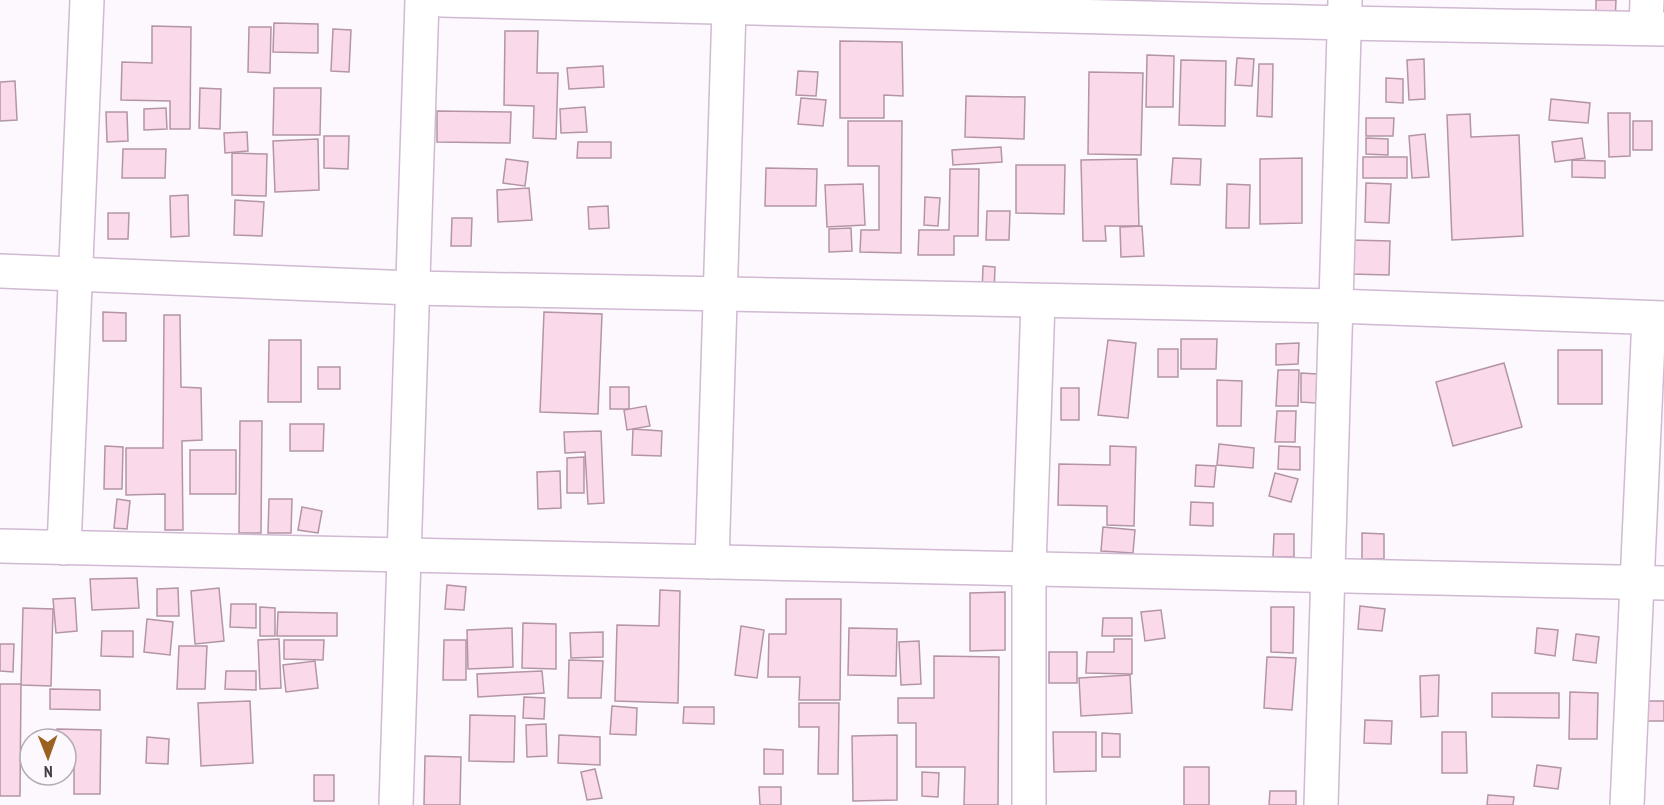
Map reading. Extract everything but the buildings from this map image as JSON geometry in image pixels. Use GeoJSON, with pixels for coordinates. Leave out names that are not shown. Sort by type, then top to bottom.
{"type":"FeatureCollection","features":[{"type":"Feature","properties":{"kind":"street"},"geometry":{"type":"LineString","coordinates":[[64,548],[87,0]]}},
{"type":"Feature","properties":{"kind":"street"},"geometry":{"type":"LineString","coordinates":[[396,805],[422,0]]}},
{"type":"Feature","properties":{"kind":"street"},"geometry":{"type":"LineString","coordinates":[[441,0],[729,9],[1052,8],[1652,19]]}},
{"type":"Feature","properties":{"kind":"street"},"geometry":{"type":"LineString","coordinates":[[712,562],[729,9]]}},
{"type":"Feature","properties":{"kind":"street"},"geometry":{"type":"LineString","coordinates":[[1321,805],[1345,12]]}},
{"type":"Feature","properties":{"kind":"street"},"geometry":{"type":"LineString","coordinates":[[0,271],[412,288],[722,292],[1038,302],[1336,306],[1656,318],[1651,583],[1627,805]]}},
{"type":"Feature","properties":{"kind":"street"},"geometry":{"type":"LineString","coordinates":[[1029,805],[1029,567],[1038,302]]}},
{"type":"Feature","properties":{"kind":"street"},"geometry":{"type":"LineString","coordinates":[[0,546],[1029,567],[1651,583]]}}]}
